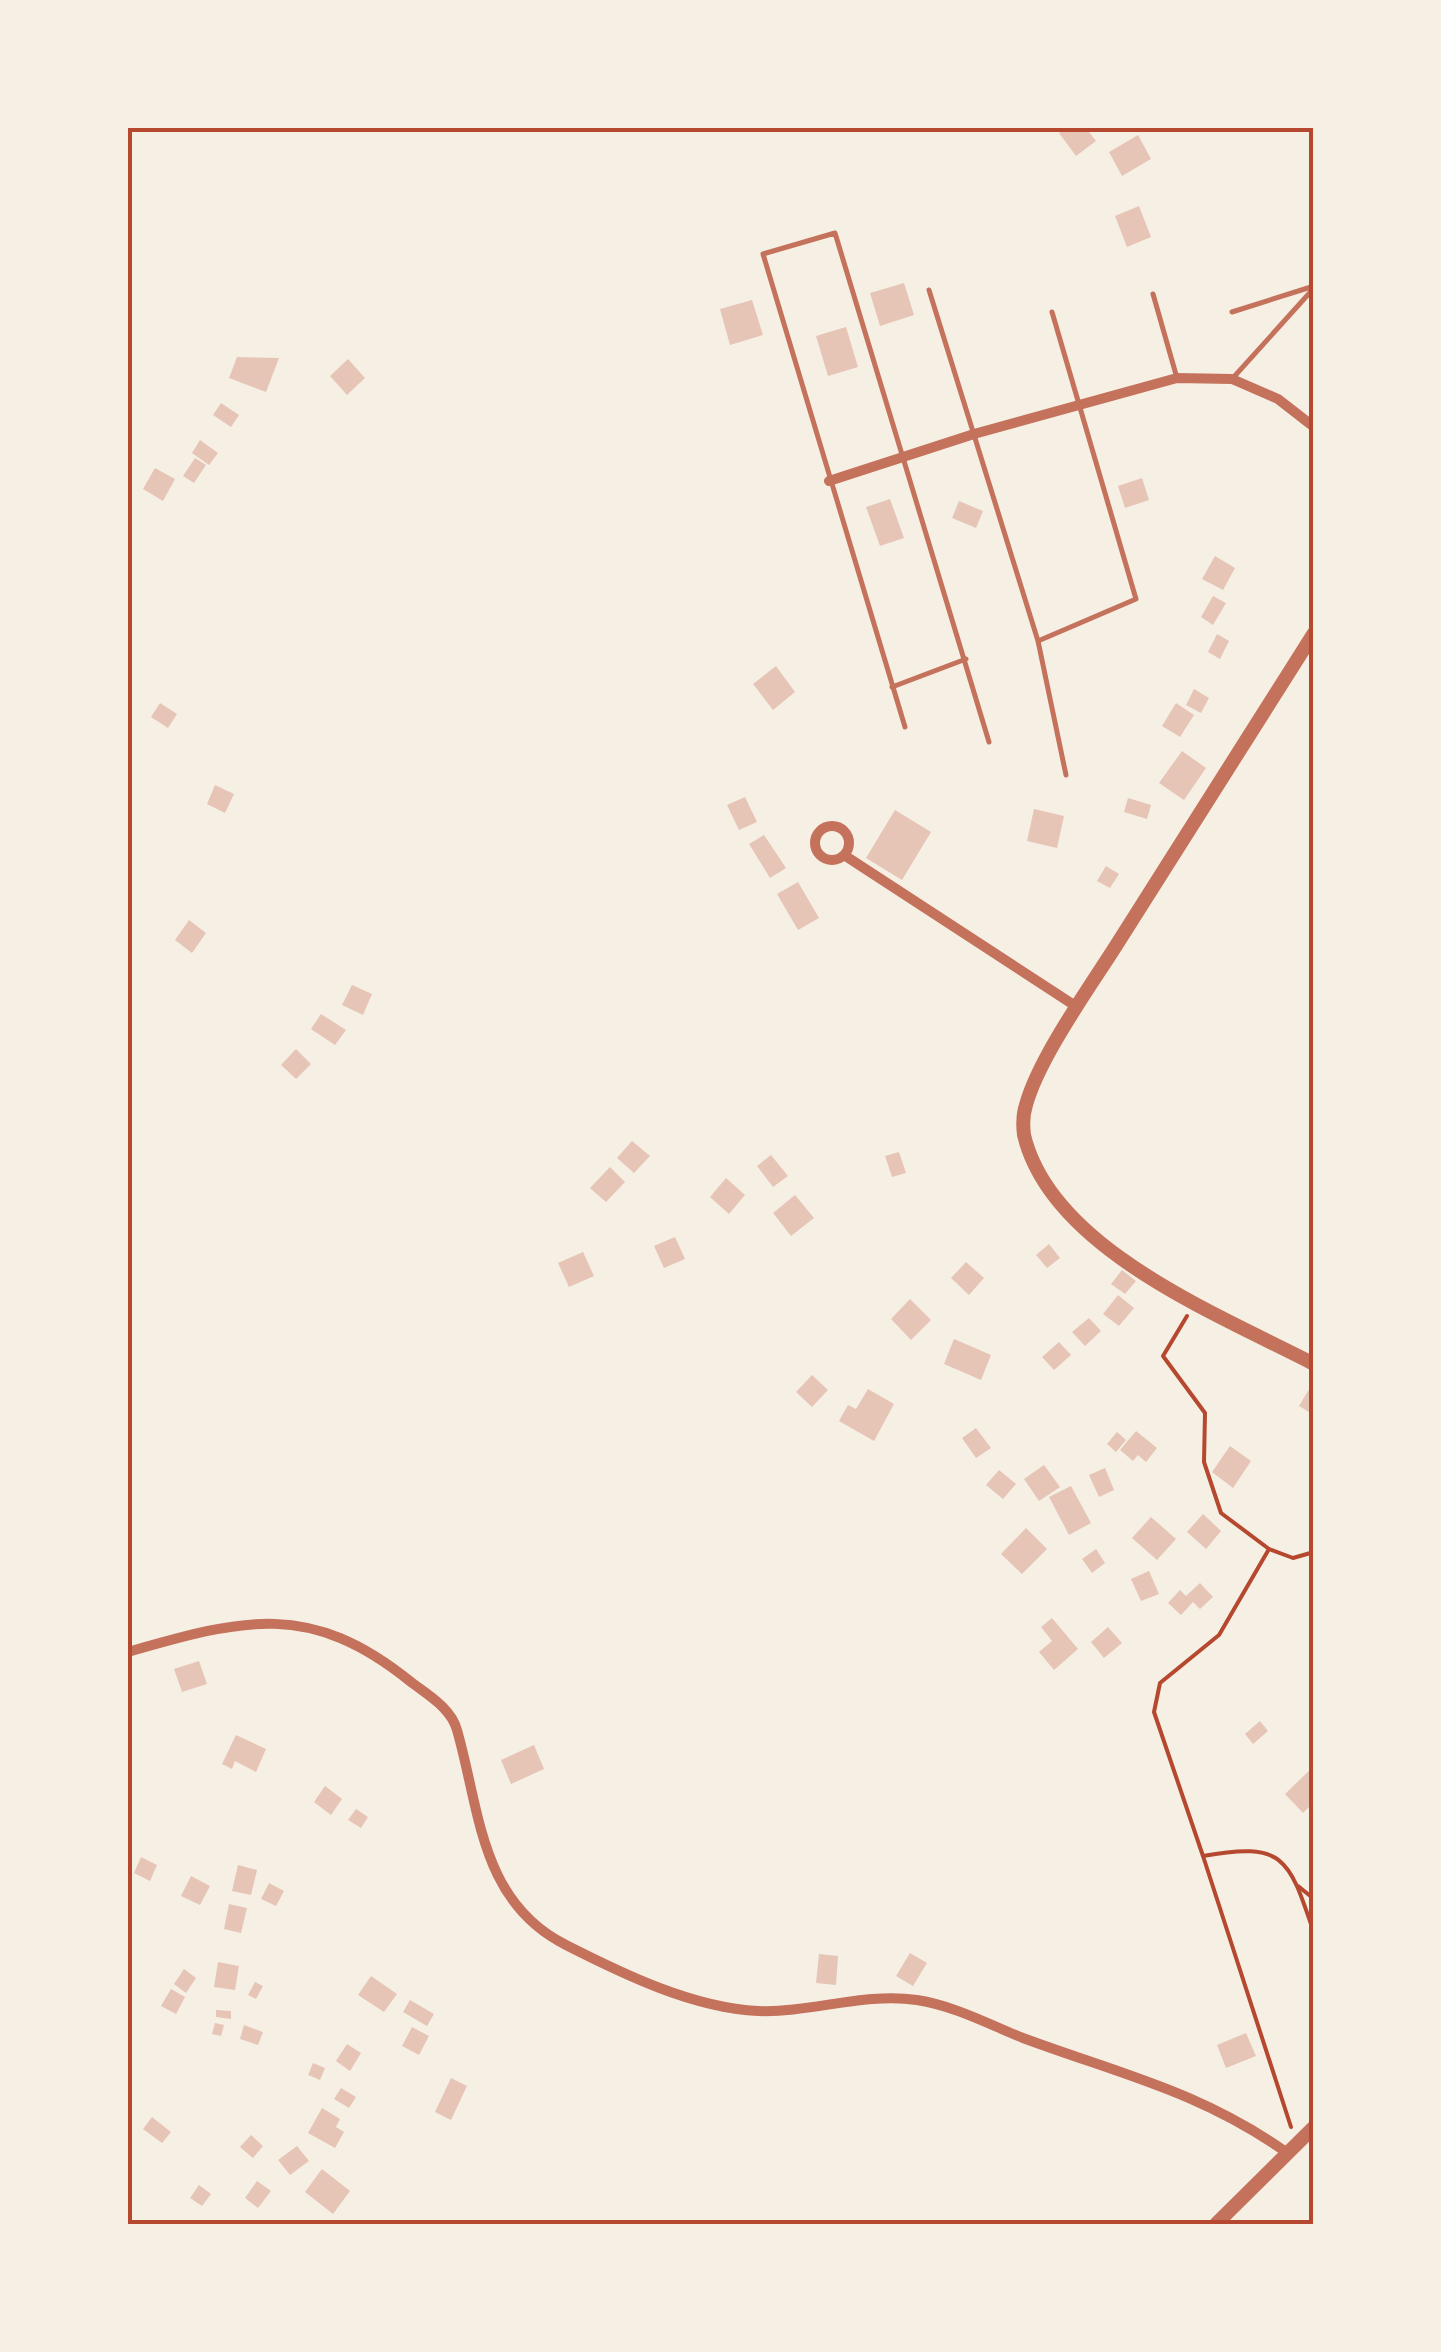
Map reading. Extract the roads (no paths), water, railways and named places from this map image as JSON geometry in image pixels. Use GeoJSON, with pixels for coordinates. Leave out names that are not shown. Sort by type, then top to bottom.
{"type":"FeatureCollection","features":[{"type":"Feature","properties":{"kind":"street"},"geometry":{"type":"LineString","coordinates":[[829,481],[974,434],[1177,378],[1232,379],[1278,399],[1314,426]]}},
{"type":"Feature","properties":{"kind":"street"},"geometry":{"type":"LineString","coordinates":[[1314,632],[1078,1007],[1026,1105],[1023,1131],[1030,1153],[1060,1201],[1088,1233],[1150,1279],[1314,1364]]}},
{"type":"Feature","properties":{"kind":"street"},"geometry":{"type":"LineString","coordinates":[[844,855],[1078,1007]]}},
{"type":"Feature","properties":{"kind":"street"},"geometry":{"type":"LineString","coordinates":[[128,1652],[224,1625],[262,1620],[346,1638],[444,1708],[456,1727],[472,1808],[486,1852],[524,1913],[564,1944],[676,1993],[758,2011],[887,1998],[950,2007],[1186,2095],[1291,2146]]}},
{"type":"Feature","properties":{"kind":"street"},"geometry":{"type":"LineString","coordinates":[[1216,2224],[1314,2127]]}},
{"type":"Feature","properties":{"kind":"lane"},"geometry":{"type":"LineString","coordinates":[[905,727],[763,254],[835,234],[989,742]]}},
{"type":"Feature","properties":{"kind":"lane"},"geometry":{"type":"LineString","coordinates":[[1232,312],[1314,287]]}},
{"type":"Feature","properties":{"kind":"lane"},"geometry":{"type":"LineString","coordinates":[[1232,379],[1314,287]]}},
{"type":"Feature","properties":{"kind":"lane"},"geometry":{"type":"LineString","coordinates":[[928,290],[1038,642],[1066,775]]}},
{"type":"Feature","properties":{"kind":"lane"},"geometry":{"type":"LineString","coordinates":[[1153,294],[1177,378]]}},
{"type":"Feature","properties":{"kind":"lane"},"geometry":{"type":"LineString","coordinates":[[1038,642],[1136,599],[1052,312]]}},
{"type":"Feature","properties":{"kind":"lane"},"geometry":{"type":"LineString","coordinates":[[892,687],[966,660]]}}]}
